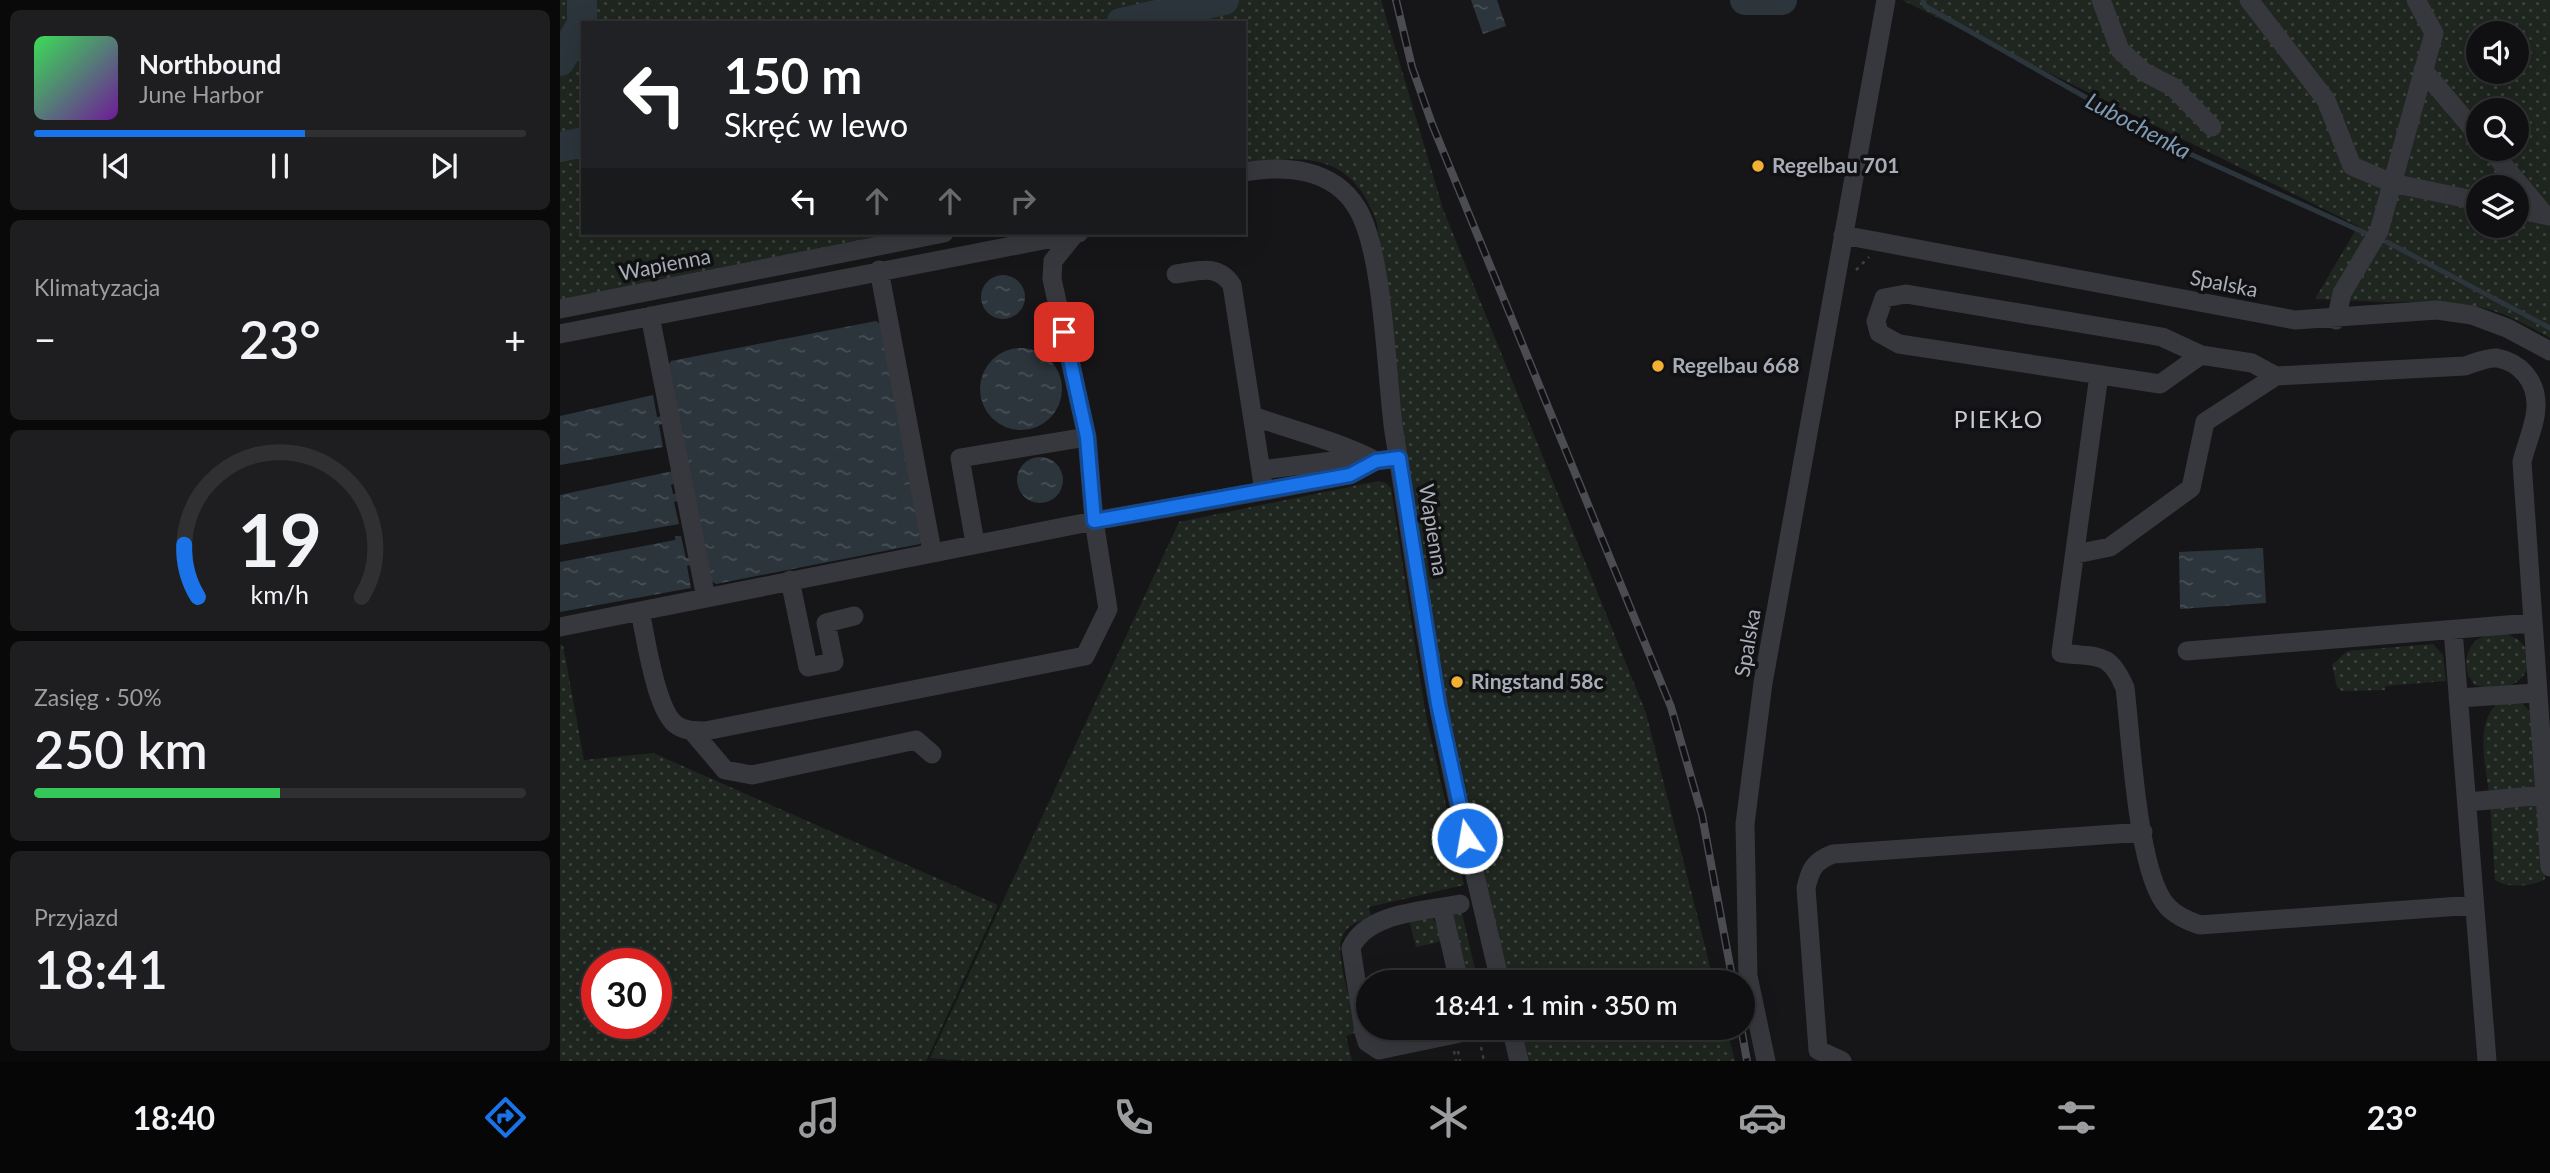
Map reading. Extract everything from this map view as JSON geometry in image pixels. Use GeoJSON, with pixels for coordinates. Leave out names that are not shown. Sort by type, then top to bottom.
{"type":"FeatureCollection","features":[{"type":"Feature","properties":{"kind":"street","name":"Spalska"},"geometry":{"type":"LineString","coordinates":[[1766,1061],[1748,976],[1745,824],[1763,683],[1886,0]]}},
{"type":"Feature","properties":{"kind":"street"},"geometry":{"type":"LineString","coordinates":[[2101,0],[2120,50],[2144,72],[2173,87],[2212,127]]}},
{"type":"Feature","properties":{"kind":"street"},"geometry":{"type":"LineString","coordinates":[[2249,0],[2326,100],[2352,166],[2392,183],[2466,198]]}},
{"type":"Feature","properties":{"kind":"street"},"geometry":{"type":"LineString","coordinates":[[2336,320],[2342,293],[2379,231],[2434,33],[2416,0]]}},
{"type":"Feature","properties":{"kind":"street"},"geometry":{"type":"LineString","coordinates":[[2423,70],[2466,121]]}},
{"type":"Feature","properties":{"kind":"street"},"geometry":{"type":"LineString","coordinates":[[2500,161],[2548,216]]}},
{"type":"Feature","properties":{"kind":"street","name":"Wapienna"},"geometry":{"type":"LineString","coordinates":[[1246,172],[1287,168],[1317,175],[1345,192],[1358,209],[1370,246],[1399,458],[1438,704],[1497,970]]}},
{"type":"Feature","properties":{"kind":"street"},"geometry":{"type":"LineString","coordinates":[[2529,212],[2548,216]]}},
{"type":"Feature","properties":{"kind":"street","name":"Wapienna"},"geometry":{"type":"LineString","coordinates":[[560,309],[934,235]]}},
{"type":"Feature","properties":{"kind":"street"},"geometry":{"type":"LineString","coordinates":[[560,334],[879,270],[1072,235]]}},
{"type":"Feature","properties":{"kind":"street"},"geometry":{"type":"LineString","coordinates":[[640,611],[661,701],[669,718],[678,726],[692,731],[705,731],[1085,656],[1108,609],[1094,521],[1087,437],[1052,279],[1053,261],[1076,235]]}},
{"type":"Feature","properties":{"kind":"street","name":"Spalska"},"geometry":{"type":"LineString","coordinates":[[1843,235],[2295,320],[2336,320],[2390,311],[2437,310],[2472,316],[2507,328],[2550,351]]}},
{"type":"Feature","properties":{"kind":"street"},"geometry":{"type":"LineString","coordinates":[[1176,274],[1212,269],[1220,272],[1231,285],[1264,491]]}},
{"type":"Feature","properties":{"kind":"street"},"geometry":{"type":"LineString","coordinates":[[879,270],[932,551]]}},
{"type":"Feature","properties":{"kind":"street"},"geometry":{"type":"LineString","coordinates":[[2202,355],[2160,384],[1899,344],[1879,333],[1876,321],[1884,298],[1906,294],[2162,337],[2202,355],[2252,363],[2276,376]]}},
{"type":"Feature","properties":{"kind":"street"},"geometry":{"type":"LineString","coordinates":[[650,316],[706,598]]}},
{"type":"Feature","properties":{"kind":"street"},"geometry":{"type":"LineString","coordinates":[[2076,554],[2110,547],[2191,488],[2204,422],[2276,376],[2465,366],[2494,358],[2511,363],[2526,373],[2533,386],[2537,406],[2522,462],[2536,693],[2545,742],[2544,795],[2548,816],[2550,867]]}},
{"type":"Feature","properties":{"kind":"street"},"geometry":{"type":"LineString","coordinates":[[2099,375],[2061,653],[2103,658],[2116,666],[2125,688],[2143,832],[2154,884],[2166,906],[2186,921],[2200,925],[2474,905]]}},
{"type":"Feature","properties":{"kind":"street"},"geometry":{"type":"LineString","coordinates":[[1254,416],[1328,443],[1348,446],[1376,461]]}},
{"type":"Feature","properties":{"kind":"street"},"geometry":{"type":"LineString","coordinates":[[975,543],[960,458],[1087,437]]}},
{"type":"Feature","properties":{"kind":"street"},"geometry":{"type":"LineString","coordinates":[[1261,470],[1349,459],[1376,461],[1399,458]]}},
{"type":"Feature","properties":{"kind":"street"},"geometry":{"type":"LineString","coordinates":[[560,627],[932,551],[1350,475],[1376,461]]}},
{"type":"Feature","properties":{"kind":"street"},"geometry":{"type":"LineString","coordinates":[[790,580],[808,667],[834,662],[827,623],[854,616]]}},
{"type":"Feature","properties":{"kind":"street"},"geometry":{"type":"LineString","coordinates":[[2187,651],[2531,623]]}},
{"type":"Feature","properties":{"kind":"street"},"geometry":{"type":"LineString","coordinates":[[2453,630],[2487,1061]]}},
{"type":"Feature","properties":{"kind":"street"},"geometry":{"type":"LineString","coordinates":[[2458,698],[2536,693]]}},
{"type":"Feature","properties":{"kind":"street"},"geometry":{"type":"LineString","coordinates":[[692,731],[725,770],[752,775],[916,740],[932,754]]}},
{"type":"Feature","properties":{"kind":"street"},"geometry":{"type":"LineString","coordinates":[[2467,802],[2544,795]]}},
{"type":"Feature","properties":{"kind":"street"},"geometry":{"type":"LineString","coordinates":[[1842,1061],[1818,1049],[1806,888],[1810,872],[1819,859],[1833,854],[2143,832]]}},
{"type":"Feature","properties":{"kind":"street"},"geometry":{"type":"LineString","coordinates":[[1358,970],[1352,948],[1356,936],[1380,922],[1451,905],[1458,970]]}},
{"type":"Feature","properties":{"kind":"street"},"geometry":{"type":"LineString","coordinates":[[1368,1040],[1372,1047],[1389,1050],[1429,1040]]}},
{"type":"Feature","properties":{"kind":"street"},"geometry":{"type":"LineString","coordinates":[[1514,1040],[1519,1061]]}},
{"type":"Feature","properties":{"kind":"path"},"geometry":{"type":"LineString","coordinates":[[1847,278],[1875,252]]}},
{"type":"Feature","properties":{"kind":"shaded area"},"geometry":{"type":"Polygon","coordinates":[[[560,0],[1381,0],[1443,209],[1646,713],[1711,970],[1506,970],[1440,672],[1405,445],[1377,223],[1367,200],[1355,183],[1341,171],[1307,160],[1288,159],[1246,165],[1246,21],[581,21],[581,235],[894,235],[560,301],[560,0]]]}},
{"type":"Feature","properties":{"kind":"shaded area"},"geometry":{"type":"Polygon","coordinates":[[[1902,0],[2550,0],[2550,338],[2508,316],[2473,305],[2315,299],[2358,226],[1902,0]]]}},
{"type":"Feature","properties":{"kind":"shaded area"},"geometry":{"type":"Polygon","coordinates":[[[1378,481],[1391,488],[1426,716],[1464,885],[1369,907],[1371,918],[1355,923],[1345,931],[1341,954],[1356,1024],[1356,1033],[1346,1036],[1352,1061],[971,1061],[930,1058],[1179,522],[1378,481]]]}},
{"type":"Feature","properties":{"kind":"shaded area"},"geometry":{"type":"Polygon","coordinates":[[[2507,634],[2520,641],[2527,651],[2529,662],[2526,672],[2518,681],[2507,686],[2492,688],[2475,685],[2468,674],[2466,662],[2473,644],[2481,637],[2507,634]]]}},
{"type":"Feature","properties":{"kind":"shaded area"},"geometry":{"type":"Polygon","coordinates":[[[2433,644],[2443,655],[2446,681],[2385,686],[2385,690],[2342,691],[2337,687],[2332,665],[2347,651],[2433,644]]]}},
{"type":"Feature","properties":{"kind":"shaded area"},"geometry":{"type":"Polygon","coordinates":[[[560,645],[563,645],[584,760],[653,753],[998,905],[926,1061],[560,1061],[560,645]]]}},
{"type":"Feature","properties":{"kind":"shaded area"},"geometry":{"type":"Polygon","coordinates":[[[2499,702],[2520,702],[2530,711],[2540,792],[2489,796],[2484,733],[2486,721],[2499,702]]]}},
{"type":"Feature","properties":{"kind":"shaded area"},"geometry":{"type":"Polygon","coordinates":[[[2540,798],[2545,879],[2527,885],[2500,883],[2495,880],[2490,802],[2540,798]]]}},
{"type":"Feature","properties":{"kind":"shaded area"},"geometry":{"type":"Polygon","coordinates":[[[1461,909],[1475,970],[1463,970],[1453,916],[1461,909]]]}},
{"type":"Feature","properties":{"kind":"shaded area"},"geometry":{"type":"Polygon","coordinates":[[[1433,918],[1443,941],[1416,947],[1409,920],[1433,918]]]}},
{"type":"Feature","properties":{"kind":"shaded area"},"geometry":{"type":"Polygon","coordinates":[[[1522,1040],[1729,1040],[1735,1061],[1527,1061],[1522,1040]]]}},
{"type":"Feature","properties":{"kind":"water"},"geometry":{"type":"Polygon","coordinates":[[[1471,0],[1497,0],[1506,26],[1483,34],[1471,0]]]}},
{"type":"Feature","properties":{"kind":"water"},"geometry":{"type":"Polygon","coordinates":[[[1003,275],[1018,282],[1025,297],[1018,312],[1003,319],[988,312],[981,297],[988,282],[1003,275]]]}},
{"type":"Feature","properties":{"kind":"water"},"geometry":{"type":"Polygon","coordinates":[[[876,321],[882,325],[924,538],[920,544],[716,584],[707,578],[666,369],[671,361],[876,321]]]}},
{"type":"Feature","properties":{"kind":"water"},"geometry":{"type":"Polygon","coordinates":[[[1013,348],[1029,348],[1044,355],[1055,366],[1062,381],[1059,405],[1050,418],[1029,430],[1013,430],[998,423],[987,412],[980,397],[980,381],[987,366],[998,355],[1013,348]]]}},
{"type":"Feature","properties":{"kind":"water"},"geometry":{"type":"Polygon","coordinates":[[[653,395],[657,417],[664,416],[665,423],[659,425],[663,447],[560,465],[560,416],[653,395]]]}},
{"type":"Feature","properties":{"kind":"water"},"geometry":{"type":"Polygon","coordinates":[[[1040,457],[1057,463],[1063,480],[1057,497],[1040,503],[1023,497],[1017,480],[1023,463],[1040,457]]]}},
{"type":"Feature","properties":{"kind":"water"},"geometry":{"type":"Polygon","coordinates":[[[673,471],[676,483],[671,485],[673,494],[680,493],[681,500],[674,502],[679,524],[560,545],[560,495],[673,471]]]}},
{"type":"Feature","properties":{"kind":"water"},"geometry":{"type":"Polygon","coordinates":[[[675,536],[681,536],[686,558],[693,557],[694,564],[687,566],[691,588],[560,612],[560,562],[675,540],[675,536]]]}},
{"type":"Feature","properties":{"kind":"water"},"geometry":{"type":"Polygon","coordinates":[[[2263,548],[2266,603],[2180,609],[2179,552],[2263,548]]]}},
{"type":"Feature","properties":{"kind":"waterway"},"geometry":{"type":"LineString","coordinates":[[582,0],[582,21]]}},
{"type":"Feature","properties":{"kind":"waterway"},"geometry":{"type":"LineString","coordinates":[[1130,21],[1224,0]]}},
{"type":"Feature","properties":{"kind":"waterway"},"geometry":{"type":"LineString","coordinates":[[1745,0],[1782,0]]}},
{"type":"Feature","properties":{"kind":"waterway","name":"Lubochenka"},"geometry":{"type":"LineString","coordinates":[[1923,0],[1925,6],[2168,144],[2365,233]]}},
{"type":"Feature","properties":{"kind":"waterway"},"geometry":{"type":"LineString","coordinates":[[560,61],[581,26]]}},
{"type":"Feature","properties":{"kind":"waterway"},"geometry":{"type":"LineString","coordinates":[[560,147],[581,142]]}},
{"type":"Feature","properties":{"kind":"waterway","name":"Lubochenka"},"geometry":{"type":"LineString","coordinates":[[2387,242],[2550,328]]}},
{"type":"Feature","properties":{"kind":"railway"},"geometry":{"type":"LineString","coordinates":[[1396,0],[1412,67],[1432,124],[1671,707],[1702,815],[1731,970]]}},
{"type":"Feature","properties":{"kind":"railway"},"geometry":{"type":"LineString","coordinates":[[1743,1040],[1747,1061]]}},
{"type":"Feature","properties":{"kind":"place","name":"Regelbau 701"},"geometry":{"type":"Point","coordinates":[1758,166]}},
{"type":"Feature","properties":{"kind":"place","name":"Regelbau 668"},"geometry":{"type":"Point","coordinates":[1658,366]}},
{"type":"Feature","properties":{"kind":"place","name":"Ringstand 58c"},"geometry":{"type":"Point","coordinates":[1457,682]}},
{"type":"Feature","properties":{"kind":"district","name":"PIEKŁO"},"geometry":{"type":"Point","coordinates":[1999,420]}},
{"type":"Feature","properties":{"kind":"route"},"geometry":{"type":"LineString","coordinates":[[1064,332],[1087,437],[1094,521],[1350,475],[1376,461],[1399,458],[1438,704],[1467,838]]}}]}
